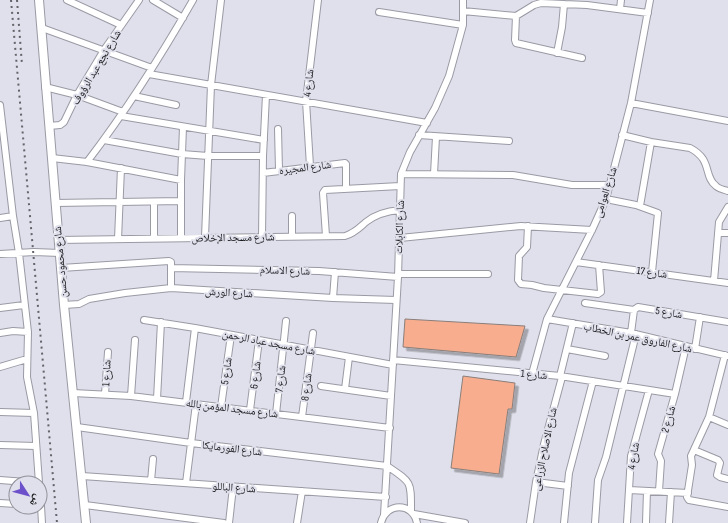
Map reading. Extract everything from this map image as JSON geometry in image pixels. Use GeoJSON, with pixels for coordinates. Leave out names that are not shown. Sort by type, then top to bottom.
{"type":"FeatureCollection","features":[{"type":"Feature","properties":{"kind":"street","name":"شارع محمود حسن"},"geometry":{"type":"LineString","coordinates":[[39,0],[58,240],[86,523]]}},
{"type":"Feature","properties":{"kind":"street"},"geometry":{"type":"LineString","coordinates":[[67,0],[121,25]]}},
{"type":"Feature","properties":{"kind":"street","name":"شارع نجع عبد الرؤوف"},"geometry":{"type":"LineString","coordinates":[[49,126],[62,124],[77,95],[104,50],[139,0]]}},
{"type":"Feature","properties":{"kind":"street"},"geometry":{"type":"LineString","coordinates":[[153,0],[165,3],[183,18]]}},
{"type":"Feature","properties":{"kind":"street"},"geometry":{"type":"LineString","coordinates":[[87,162],[104,140],[149,74],[193,0]]}},
{"type":"Feature","properties":{"kind":"street"},"geometry":{"type":"LineString","coordinates":[[205,237],[211,85],[221,0]]}},
{"type":"Feature","properties":{"kind":"street","name":"شارع 4"},"geometry":{"type":"LineString","coordinates":[[310,166],[306,101],[318,0]]}},
{"type":"Feature","properties":{"kind":"street","name":"شارع الكابلات"},"geometry":{"type":"LineString","coordinates":[[381,523],[384,515],[386,497],[390,428],[400,238],[401,174],[410,152],[428,123],[449,76],[463,25],[462,0]]}},
{"type":"Feature","properties":{"kind":"street"},"geometry":{"type":"LineString","coordinates":[[620,9],[621,0]]}},
{"type":"Feature","properties":{"kind":"street","name":"شارع العوامى"},"geometry":{"type":"LineString","coordinates":[[532,374],[547,319],[606,199],[631,103],[650,0]]}},
{"type":"Feature","properties":{"kind":"street"},"geometry":{"type":"LineString","coordinates":[[463,11],[516,16],[534,2],[620,9],[648,13]]}},
{"type":"Feature","properties":{"kind":"street"},"geometry":{"type":"LineString","coordinates":[[557,53],[562,27],[564,4]]}},
{"type":"Feature","properties":{"kind":"street"},"geometry":{"type":"LineString","coordinates":[[379,12],[463,25]]}},
{"type":"Feature","properties":{"kind":"street"},"geometry":{"type":"LineString","coordinates":[[516,16],[516,44],[582,58]]}},
{"type":"Feature","properties":{"kind":"street"},"geometry":{"type":"LineString","coordinates":[[42,28],[152,68]]}},
{"type":"Feature","properties":{"kind":"street"},"geometry":{"type":"LineString","coordinates":[[149,74],[428,123]]}},
{"type":"Feature","properties":{"kind":"street"},"geometry":{"type":"LineString","coordinates":[[45,87],[77,95],[122,114],[183,127],[264,140]]}},
{"type":"Feature","properties":{"kind":"street"},"geometry":{"type":"LineString","coordinates":[[262,236],[263,156],[266,95]]}},
{"type":"Feature","properties":{"kind":"street"},"geometry":{"type":"LineString","coordinates":[[134,96],[176,105]]}},
{"type":"Feature","properties":{"kind":"street"},"geometry":{"type":"LineString","coordinates":[[631,103],[728,122]]}},
{"type":"Feature","properties":{"kind":"street"},"geometry":{"type":"LineString","coordinates":[[0,105],[28,332],[27,377],[34,413],[38,475]]}},
{"type":"Feature","properties":{"kind":"street"},"geometry":{"type":"LineString","coordinates":[[181,238],[183,127]]}},
{"type":"Feature","properties":{"kind":"street"},"geometry":{"type":"LineString","coordinates":[[278,129],[279,170]]}},
{"type":"Feature","properties":{"kind":"street"},"geometry":{"type":"LineString","coordinates":[[622,135],[651,142],[690,148],[704,159],[713,184],[728,191]]}},
{"type":"Feature","properties":{"kind":"street"},"geometry":{"type":"LineString","coordinates":[[419,136],[509,141]]}},
{"type":"Feature","properties":{"kind":"street"},"geometry":{"type":"LineString","coordinates":[[434,174],[436,136]]}},
{"type":"Feature","properties":{"kind":"street"},"geometry":{"type":"LineString","coordinates":[[104,140],[182,154],[208,156],[263,156]]}},
{"type":"Feature","properties":{"kind":"street"},"geometry":{"type":"LineString","coordinates":[[640,206],[651,142]]}},
{"type":"Feature","properties":{"kind":"street"},"geometry":{"type":"LineString","coordinates":[[52,158],[87,162],[181,180]]}},
{"type":"Feature","properties":{"kind":"street","name":"شارع المجيره"},"geometry":{"type":"LineString","coordinates":[[263,173],[310,166],[346,163],[346,189]]}},
{"type":"Feature","properties":{"kind":"street"},"geometry":{"type":"LineString","coordinates":[[118,239],[121,168]]}},
{"type":"Feature","properties":{"kind":"street"},"geometry":{"type":"LineString","coordinates":[[401,174],[513,175],[572,185],[609,185]]}},
{"type":"Feature","properties":{"kind":"street"},"geometry":{"type":"LineString","coordinates":[[326,236],[323,193],[325,190],[400,186]]}},
{"type":"Feature","properties":{"kind":"street"},"geometry":{"type":"LineString","coordinates":[[606,199],[640,206],[658,214],[652,272]]}},
{"type":"Feature","properties":{"kind":"street"},"geometry":{"type":"LineString","coordinates":[[56,203],[181,201]]}},
{"type":"Feature","properties":{"kind":"street"},"geometry":{"type":"LineString","coordinates":[[154,202],[154,238]]}},
{"type":"Feature","properties":{"kind":"street"},"geometry":{"type":"LineString","coordinates":[[714,281],[719,222],[728,207]]}},
{"type":"Feature","properties":{"kind":"street","name":"شارع مسجد الإخلاص"},"geometry":{"type":"LineString","coordinates":[[58,240],[345,236],[351,234],[377,215],[400,210]]}},
{"type":"Feature","properties":{"kind":"street"},"geometry":{"type":"LineString","coordinates":[[0,218],[13,216]]}},
{"type":"Feature","properties":{"kind":"street"},"geometry":{"type":"LineString","coordinates":[[292,216],[292,236]]}},
{"type":"Feature","properties":{"kind":"street"},"geometry":{"type":"LineString","coordinates":[[400,238],[528,226],[592,230]]}},
{"type":"Feature","properties":{"kind":"street"},"geometry":{"type":"LineString","coordinates":[[528,226],[527,247],[519,256],[518,282],[521,284],[598,294],[601,291],[599,265]]}},
{"type":"Feature","properties":{"kind":"street"},"geometry":{"type":"LineString","coordinates":[[718,233],[728,233]]}},
{"type":"Feature","properties":{"kind":"street"},"geometry":{"type":"LineString","coordinates":[[0,254],[60,253]]}},
{"type":"Feature","properties":{"kind":"street"},"geometry":{"type":"LineString","coordinates":[[61,268],[170,261],[171,288]]}},
{"type":"Feature","properties":{"kind":"street","name":"شارع 17"},"geometry":{"type":"LineString","coordinates":[[576,262],[728,283]]}},
{"type":"Feature","properties":{"kind":"street","name":"شارع الاسلام"},"geometry":{"type":"LineString","coordinates":[[171,268],[272,269],[398,276],[488,274]]}},
{"type":"Feature","properties":{"kind":"street"},"geometry":{"type":"LineString","coordinates":[[333,298],[336,272]]}},
{"type":"Feature","properties":{"kind":"street","name":"شارع الورش"},"geometry":{"type":"LineString","coordinates":[[64,305],[79,304],[89,299],[125,293],[171,288],[333,298],[396,300]]}},
{"type":"Feature","properties":{"kind":"street","name":"شارع 5"},"geometry":{"type":"LineString","coordinates":[[585,303],[634,310],[638,307],[728,322]]}},
{"type":"Feature","properties":{"kind":"street"},"geometry":{"type":"LineString","coordinates":[[0,308],[24,305]]}},
{"type":"Feature","properties":{"kind":"street"},"geometry":{"type":"LineString","coordinates":[[595,523],[598,480],[606,457],[623,386],[634,334],[634,310]]}},
{"type":"Feature","properties":{"kind":"street"},"geometry":{"type":"LineString","coordinates":[[695,348],[700,317]]}},
{"type":"Feature","properties":{"kind":"street","name":"شارع الفاروق عمر بن الخطاب"},"geometry":{"type":"LineString","coordinates":[[547,319],[634,334],[727,356]]}},
{"type":"Feature","properties":{"kind":"street","name":"شارع مسجد عباد الرحمن"},"geometry":{"type":"LineString","coordinates":[[144,320],[162,322],[349,357],[393,363]]}},
{"type":"Feature","properties":{"kind":"street","name":"شارع 7"},"geometry":{"type":"LineString","coordinates":[[276,414],[286,321]]}},
{"type":"Feature","properties":{"kind":"street"},"geometry":{"type":"LineString","coordinates":[[157,399],[162,322]]}},
{"type":"Feature","properties":{"kind":"street","name":"شارع الاصلاح الزراعى"},"geometry":{"type":"LineString","coordinates":[[523,523],[530,523],[536,482],[573,323]]}},
{"type":"Feature","properties":{"kind":"street"},"geometry":{"type":"LineString","coordinates":[[186,402],[195,328]]}},
{"type":"Feature","properties":{"kind":"street"},"geometry":{"type":"LineString","coordinates":[[0,333],[14,331],[28,332]]}},
{"type":"Feature","properties":{"kind":"street","name":"شارع 8"},"geometry":{"type":"LineString","coordinates":[[302,417],[313,333]]}},
{"type":"Feature","properties":{"kind":"street","name":"شارع 5"},"geometry":{"type":"LineString","coordinates":[[221,407],[231,335]]}},
{"type":"Feature","properties":{"kind":"street"},"geometry":{"type":"LineString","coordinates":[[131,396],[135,340]]}},
{"type":"Feature","properties":{"kind":"street","name":"شارع 6"},"geometry":{"type":"LineString","coordinates":[[250,410],[259,340]]}},
{"type":"Feature","properties":{"kind":"street","name":"شارع 2"},"geometry":{"type":"LineString","coordinates":[[658,491],[661,461],[658,454],[675,394],[686,346]]}},
{"type":"Feature","properties":{"kind":"street"},"geometry":{"type":"LineString","coordinates":[[567,350],[605,356]]}},
{"type":"Feature","properties":{"kind":"street","name":"شارع 1"},"geometry":{"type":"LineString","coordinates":[[105,394],[108,352]]}},
{"type":"Feature","properties":{"kind":"street"},"geometry":{"type":"LineString","coordinates":[[727,356],[709,417],[691,456],[692,465],[688,497],[689,500],[728,507]]}},
{"type":"Feature","properties":{"kind":"street"},"geometry":{"type":"LineString","coordinates":[[345,389],[349,357]]}},
{"type":"Feature","properties":{"kind":"street"},"geometry":{"type":"LineString","coordinates":[[0,367],[27,359]]}},
{"type":"Feature","properties":{"kind":"street","name":"شارع 1"},"geometry":{"type":"LineString","coordinates":[[393,363],[561,377],[675,394]]}},
{"type":"Feature","properties":{"kind":"street"},"geometry":{"type":"LineString","coordinates":[[564,523],[572,461],[593,381]]}},
{"type":"Feature","properties":{"kind":"street"},"geometry":{"type":"LineString","coordinates":[[321,386],[391,396]]}},
{"type":"Feature","properties":{"kind":"street","name":"شارع 4"},"geometry":{"type":"LineString","coordinates":[[627,523],[631,456],[649,390]]}},
{"type":"Feature","properties":{"kind":"street","name":"شارع مسجد المؤمن بالله"},"geometry":{"type":"LineString","coordinates":[[73,393],[131,396],[186,402],[390,428]]}},
{"type":"Feature","properties":{"kind":"street"},"geometry":{"type":"LineString","coordinates":[[186,483],[196,404]]}},
{"type":"Feature","properties":{"kind":"street"},"geometry":{"type":"LineString","coordinates":[[0,412],[34,413]]}},
{"type":"Feature","properties":{"kind":"street"},"geometry":{"type":"LineString","coordinates":[[709,417],[728,425]]}},
{"type":"Feature","properties":{"kind":"street","name":"شارع الفورمايكا"},"geometry":{"type":"LineString","coordinates":[[77,427],[190,443],[387,466]]}},
{"type":"Feature","properties":{"kind":"street"},"geometry":{"type":"LineString","coordinates":[[0,444],[36,446]]}},
{"type":"Feature","properties":{"kind":"street"},"geometry":{"type":"LineString","coordinates":[[694,450],[718,460],[720,463],[717,475],[728,479]]}},
{"type":"Feature","properties":{"kind":"street"},"geometry":{"type":"LineString","coordinates":[[151,481],[153,459]]}},
{"type":"Feature","properties":{"kind":"street"},"geometry":{"type":"LineString","coordinates":[[387,466],[406,479],[409,484],[411,491],[412,513],[417,523]]}},
{"type":"Feature","properties":{"kind":"street","name":"شارع الباللو"},"geometry":{"type":"LineString","coordinates":[[82,476],[386,497]]}},
{"type":"Feature","properties":{"kind":"street"},"geometry":{"type":"LineString","coordinates":[[536,482],[568,486]]}},
{"type":"Feature","properties":{"kind":"street"},"geometry":{"type":"LineString","coordinates":[[229,523],[233,486]]}},
{"type":"Feature","properties":{"kind":"street"},"geometry":{"type":"LineString","coordinates":[[628,490],[688,493]]}},
{"type":"Feature","properties":{"kind":"street"},"geometry":{"type":"LineString","coordinates":[[297,523],[302,491]]}},
{"type":"Feature","properties":{"kind":"street"},"geometry":{"type":"LineString","coordinates":[[646,523],[648,491]]}},
{"type":"Feature","properties":{"kind":"street"},"geometry":{"type":"LineString","coordinates":[[669,523],[671,492]]}},
{"type":"Feature","properties":{"kind":"street"},"geometry":{"type":"LineString","coordinates":[[84,505],[224,523]]}},
{"type":"Feature","properties":{"kind":"street"},"geometry":{"type":"LineString","coordinates":[[384,515],[391,509],[403,507],[412,513],[465,523]]}},
{"type":"Feature","properties":{"kind":"building"},"geometry":{"type":"Polygon","coordinates":[[[405,319],[525,326],[516,357],[403,347],[405,319]]]}},
{"type":"Feature","properties":{"kind":"building"},"geometry":{"type":"Polygon","coordinates":[[[463,376],[515,383],[512,409],[508,409],[499,474],[451,468],[463,376]]]}},
{"type":"Feature","properties":{"kind":"railway"},"geometry":{"type":"LineString","coordinates":[[11,0],[57,523]]}},
{"type":"Feature","properties":{"kind":"railway"},"geometry":{"type":"LineString","coordinates":[[17,0],[22,65]]}}]}
